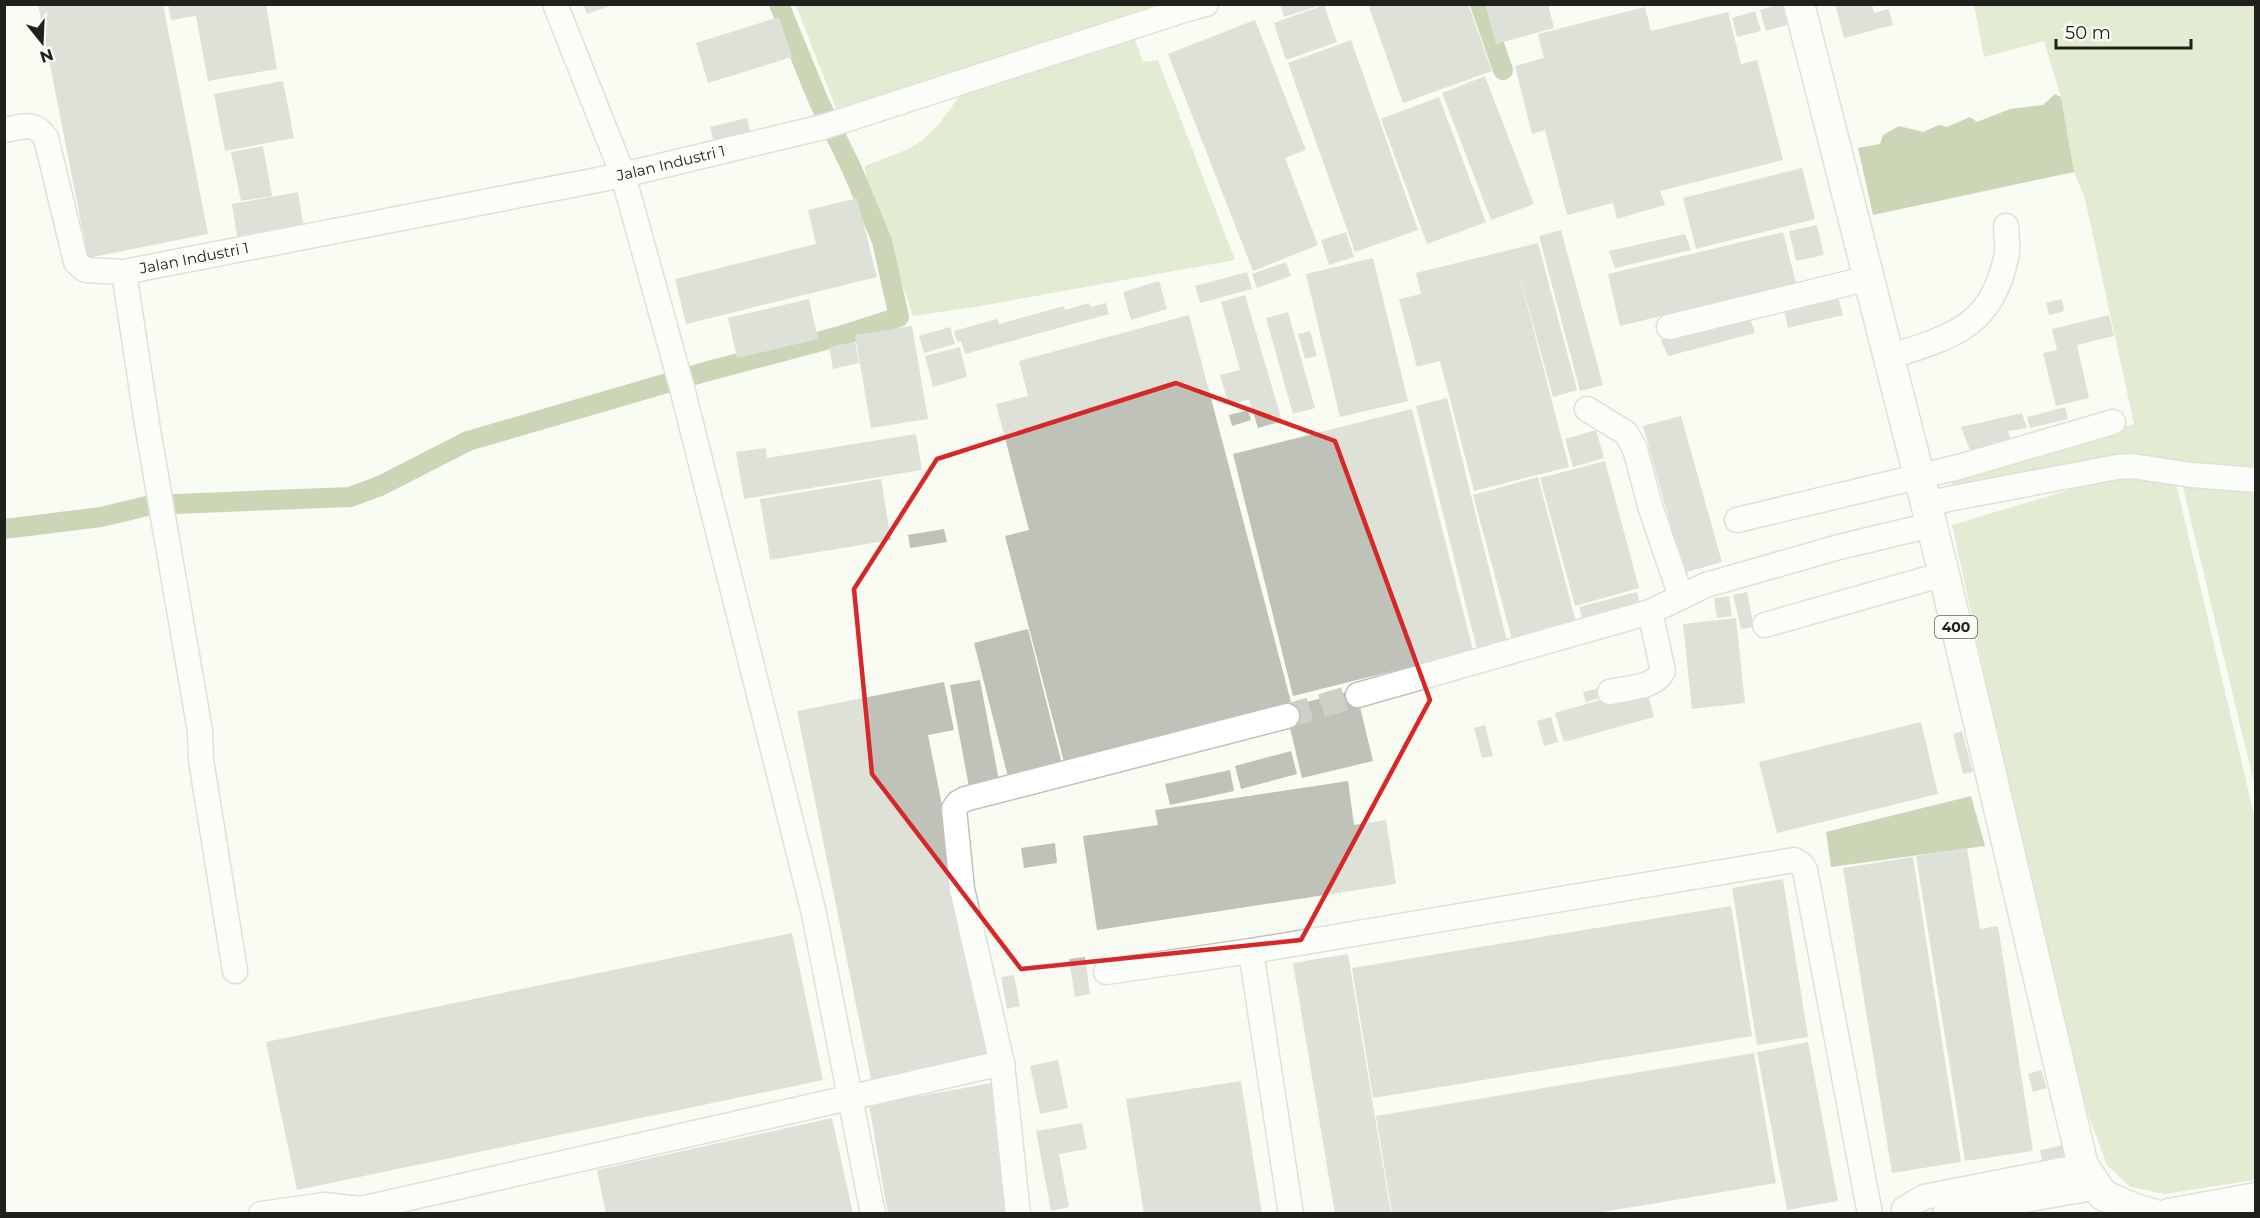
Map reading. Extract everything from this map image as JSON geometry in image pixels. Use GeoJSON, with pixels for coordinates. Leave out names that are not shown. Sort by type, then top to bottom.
{"type":"FeatureCollection","features":[{"type":"Feature","properties":{"kind":"main road","name":"400"},"geometry":{"type":"LineString","coordinates":[[1799,4],[1944,574],[2090,1177]]}},
{"type":"Feature","properties":{"kind":"main road"},"geometry":{"type":"LineString","coordinates":[[2090,1177],[2103,1195],[2152,1214]]}},
{"type":"Feature","properties":{"kind":"main road"},"geometry":{"type":"LineString","coordinates":[[2169,1214],[2252,1203]]}},
{"type":"Feature","properties":{"kind":"street"},"geometry":{"type":"LineString","coordinates":[[555,4],[623,175],[680,382],[813,909],[873,1214]]}},
{"type":"Feature","properties":{"kind":"street","name":"Jalan Industri 1"},"geometry":{"type":"LineString","coordinates":[[4,130],[33,126],[40,130],[46,138],[76,262],[85,270],[124,272],[623,175],[829,125],[1206,4]]}},
{"type":"Feature","properties":{"kind":"street"},"geometry":{"type":"LineString","coordinates":[[1889,357],[1962,330],[1987,308],[2007,257],[2006,225]]}},
{"type":"Feature","properties":{"kind":"street"},"geometry":{"type":"LineString","coordinates":[[124,272],[161,507],[200,731],[201,760],[234,971]]}},
{"type":"Feature","properties":{"kind":"street"},"geometry":{"type":"LineString","coordinates":[[1669,327],[1869,278]]}},
{"type":"Feature","properties":{"kind":"street"},"geometry":{"type":"LineString","coordinates":[[1587,409],[1626,433],[1635,448],[1651,509],[1682,597]]}},
{"type":"Feature","properties":{"kind":"street"},"geometry":{"type":"LineString","coordinates":[[1737,520],[1959,467],[2113,422]]}},
{"type":"Feature","properties":{"kind":"street"},"geometry":{"type":"LineString","coordinates":[[1358,695],[1650,612],[1706,585],[1827,550],[1929,515],[1948,499],[2131,466],[2192,476],[2256,480]]}},
{"type":"Feature","properties":{"kind":"street"},"geometry":{"type":"LineString","coordinates":[[1765,625],[1944,574]]}},
{"type":"Feature","properties":{"kind":"street"},"geometry":{"type":"LineString","coordinates":[[1610,692],[1652,683],[1660,678],[1663,671],[1650,612]]}},
{"type":"Feature","properties":{"kind":"street"},"geometry":{"type":"LineString","coordinates":[[1018,1214],[1002,1064],[962,889],[954,809],[964,799],[1287,716]]}},
{"type":"Feature","properties":{"kind":"street"},"geometry":{"type":"LineString","coordinates":[[1106,972],[1251,951],[1794,860],[1805,870],[1868,1213],[1911,1211],[1924,1197],[2090,1177]]}},
{"type":"Feature","properties":{"kind":"street"},"geometry":{"type":"LineString","coordinates":[[1251,951],[1291,1214]]}},
{"type":"Feature","properties":{"kind":"street"},"geometry":{"type":"LineString","coordinates":[[261,1214],[324,1205],[361,1211],[585,1156],[1002,1064]]}},
{"type":"Feature","properties":{"kind":"street"},"geometry":{"type":"LineString","coordinates":[[1946,1214],[2090,1177]]}},
{"type":"Feature","properties":{"kind":"highlighted area"},"geometry":{"type":"Polygon","coordinates":[[[1176,383],[1335,441],[1430,700],[1301,940],[1021,969],[872,774],[854,589],[937,459],[1176,383]]]}},
{"type":"Feature","properties":{"kind":"shaded area"},"geometry":{"type":"Polygon","coordinates":[[[796,5],[1166,5],[837,111],[796,5]]]}},
{"type":"Feature","properties":{"kind":"shaded area"},"geometry":{"type":"Polygon","coordinates":[[[1974,5],[2255,5],[2255,787],[2179,471],[2126,466],[1956,509],[1950,470],[2134,424],[2085,199],[2074,172],[2061,97],[2044,41],[1984,57],[1974,5]]]}},
{"type":"Feature","properties":{"kind":"shaded area"},"geometry":{"type":"Polygon","coordinates":[[[1133,34],[1143,62],[1158,60],[1235,260],[913,316],[866,177],[865,166],[908,149],[923,140],[940,123],[961,94],[988,87],[1133,34]]]}},
{"type":"Feature","properties":{"kind":"shaded area"},"geometry":{"type":"Polygon","coordinates":[[[2055,94],[2061,97],[2074,172],[1873,215],[1858,148],[1880,144],[1883,135],[1899,126],[1923,132],[1939,125],[1947,127],[1970,117],[1977,122],[2010,109],[2043,105],[2055,94]]]}},
{"type":"Feature","properties":{"kind":"shaded area"},"geometry":{"type":"Polygon","coordinates":[[[2142,476],[2175,479],[2255,819],[2255,1180],[2165,1194],[2130,1187],[2107,1165],[2089,1117],[2037,916],[1952,525],[2082,486],[2142,476]]]}},
{"type":"Feature","properties":{"kind":"shaded area"},"geometry":{"type":"Polygon","coordinates":[[[1971,796],[1985,846],[1831,867],[1826,832],[1971,796]]]}},
{"type":"Feature","properties":{"kind":"building"},"geometry":{"type":"Polygon","coordinates":[[[38,4],[163,4],[208,234],[88,258],[38,4]]]}},
{"type":"Feature","properties":{"kind":"building"},"geometry":{"type":"Polygon","coordinates":[[[168,4],[266,4],[277,69],[208,81],[196,16],[171,20],[168,4]]]}},
{"type":"Feature","properties":{"kind":"building"},"geometry":{"type":"Polygon","coordinates":[[[583,4],[612,4],[612,5],[587,14],[583,4]]]}},
{"type":"Feature","properties":{"kind":"building"},"geometry":{"type":"Polygon","coordinates":[[[1280,4],[1321,4],[1321,5],[1284,17],[1280,4]]]}},
{"type":"Feature","properties":{"kind":"building"},"geometry":{"type":"Polygon","coordinates":[[[1368,4],[1468,4],[1492,71],[1403,103],[1368,4]]]}},
{"type":"Feature","properties":{"kind":"building"},"geometry":{"type":"Polygon","coordinates":[[[1485,4],[1548,4],[1554,28],[1496,44],[1485,4]]]}},
{"type":"Feature","properties":{"kind":"building"},"geometry":{"type":"Polygon","coordinates":[[[1786,4],[1791,24],[1766,31],[1760,10],[1786,4]]]}},
{"type":"Feature","properties":{"kind":"building"},"geometry":{"type":"Polygon","coordinates":[[[1835,4],[1872,4],[1874,13],[1889,9],[1893,25],[1844,38],[1835,4]]]}},
{"type":"Feature","properties":{"kind":"building"},"geometry":{"type":"Polygon","coordinates":[[[1324,5],[1337,42],[1286,60],[1274,23],[1324,5]]]}},
{"type":"Feature","properties":{"kind":"building"},"geometry":{"type":"Polygon","coordinates":[[[1645,7],[1651,31],[1728,12],[1741,64],[1757,60],[1783,160],[1660,191],[1665,205],[1617,219],[1613,203],[1567,215],[1545,130],[1532,134],[1515,66],[1544,58],[1538,34],[1645,7]]]}},
{"type":"Feature","properties":{"kind":"building"},"geometry":{"type":"Polygon","coordinates":[[[1755,11],[1761,31],[1737,37],[1732,18],[1755,11]]]}},
{"type":"Feature","properties":{"kind":"building"},"geometry":{"type":"Polygon","coordinates":[[[779,17],[792,57],[708,83],[696,43],[779,17]]]}},
{"type":"Feature","properties":{"kind":"building"},"geometry":{"type":"Polygon","coordinates":[[[1255,20],[1306,150],[1285,158],[1318,245],[1253,271],[1168,54],[1255,20]]]}},
{"type":"Feature","properties":{"kind":"building"},"geometry":{"type":"Polygon","coordinates":[[[1351,40],[1418,230],[1355,252],[1288,63],[1351,40]]]}},
{"type":"Feature","properties":{"kind":"building"},"geometry":{"type":"Polygon","coordinates":[[[1485,76],[1534,204],[1491,220],[1442,93],[1485,76]]]}},
{"type":"Feature","properties":{"kind":"building"},"geometry":{"type":"Polygon","coordinates":[[[283,81],[294,138],[225,151],[214,94],[283,81]]]}},
{"type":"Feature","properties":{"kind":"building"},"geometry":{"type":"Polygon","coordinates":[[[1439,97],[1486,222],[1427,244],[1381,119],[1439,97]]]}},
{"type":"Feature","properties":{"kind":"building"},"geometry":{"type":"Polygon","coordinates":[[[747,118],[751,134],[714,143],[710,127],[747,118]]]}},
{"type":"Feature","properties":{"kind":"building"},"geometry":{"type":"Polygon","coordinates":[[[263,146],[272,196],[241,201],[231,152],[263,146]]]}},
{"type":"Feature","properties":{"kind":"building"},"geometry":{"type":"Polygon","coordinates":[[[1802,168],[1815,219],[1696,249],[1683,198],[1802,168]]]}},
{"type":"Feature","properties":{"kind":"building"},"geometry":{"type":"Polygon","coordinates":[[[298,192],[303,224],[237,236],[232,204],[298,192]]]}},
{"type":"Feature","properties":{"kind":"building"},"geometry":{"type":"Polygon","coordinates":[[[857,198],[877,277],[686,324],[675,279],[816,244],[808,210],[857,198]]]}},
{"type":"Feature","properties":{"kind":"building"},"geometry":{"type":"Polygon","coordinates":[[[1817,225],[1824,255],[1796,261],[1789,231],[1817,225]]]}},
{"type":"Feature","properties":{"kind":"building"},"geometry":{"type":"Polygon","coordinates":[[[1561,230],[1603,385],[1580,391],[1539,236],[1561,230]]]}},
{"type":"Feature","properties":{"kind":"building"},"geometry":{"type":"Polygon","coordinates":[[[1346,232],[1354,257],[1329,265],[1321,240],[1346,232]]]}},
{"type":"Feature","properties":{"kind":"building"},"geometry":{"type":"Polygon","coordinates":[[[1783,232],[1796,283],[1620,326],[1608,274],[1783,232]]]}},
{"type":"Feature","properties":{"kind":"building"},"geometry":{"type":"Polygon","coordinates":[[[1685,234],[1691,250],[1615,268],[1609,251],[1685,234]]]}},
{"type":"Feature","properties":{"kind":"building"},"geometry":{"type":"Polygon","coordinates":[[[1538,243],[1577,390],[1553,397],[1517,266],[1569,467],[1474,491],[1440,361],[1417,367],[1399,299],[1421,294],[1416,273],[1538,243]]]}},
{"type":"Feature","properties":{"kind":"building"},"geometry":{"type":"Polygon","coordinates":[[[1373,258],[1408,401],[1340,417],[1306,274],[1373,258]]]}},
{"type":"Feature","properties":{"kind":"building"},"geometry":{"type":"Polygon","coordinates":[[[1286,262],[1291,276],[1257,288],[1252,274],[1286,262]]]}},
{"type":"Feature","properties":{"kind":"building"},"geometry":{"type":"Polygon","coordinates":[[[1247,272],[1252,289],[1200,303],[1195,286],[1247,272]]]}},
{"type":"Feature","properties":{"kind":"building"},"geometry":{"type":"Polygon","coordinates":[[[1159,281],[1167,309],[1131,320],[1123,292],[1159,281]]]}},
{"type":"Feature","properties":{"kind":"building"},"geometry":{"type":"Polygon","coordinates":[[[1245,295],[1282,421],[1258,428],[1249,399],[1229,405],[1220,375],[1240,370],[1221,302],[1245,295]]]}},
{"type":"Feature","properties":{"kind":"building"},"geometry":{"type":"Polygon","coordinates":[[[1838,297],[1843,315],[1788,328],[1784,310],[1838,297]]]}},
{"type":"Feature","properties":{"kind":"building"},"geometry":{"type":"Polygon","coordinates":[[[809,299],[818,339],[737,358],[728,318],[809,299]]]}},
{"type":"Feature","properties":{"kind":"building"},"geometry":{"type":"Polygon","coordinates":[[[2062,299],[2064,311],[2049,315],[2046,303],[2062,299]]]}},
{"type":"Feature","properties":{"kind":"building"},"geometry":{"type":"Polygon","coordinates":[[[1089,303],[1091,307],[1106,303],[1109,314],[965,354],[961,341],[957,342],[954,331],[997,319],[999,324],[1064,306],[1065,310],[1089,303]]]}},
{"type":"Feature","properties":{"kind":"building"},"geometry":{"type":"Polygon","coordinates":[[[1288,312],[1315,408],[1293,414],[1266,318],[1288,312]]]}},
{"type":"Feature","properties":{"kind":"building"},"geometry":{"type":"Polygon","coordinates":[[[1189,315],[1291,702],[1064,762],[1005,536],[1029,530],[996,404],[1028,396],[1019,361],[1189,315]]]}},
{"type":"Feature","properties":{"kind":"building"},"geometry":{"type":"Polygon","coordinates":[[[2109,315],[2114,336],[2077,345],[2089,398],[2056,406],[2043,353],[2057,350],[2052,329],[2109,315]]]}},
{"type":"Feature","properties":{"kind":"building"},"geometry":{"type":"Polygon","coordinates":[[[1750,318],[1755,333],[1668,356],[1661,340],[1750,318]]]}},
{"type":"Feature","properties":{"kind":"building"},"geometry":{"type":"Polygon","coordinates":[[[912,326],[928,419],[871,428],[855,335],[912,326]]]}},
{"type":"Feature","properties":{"kind":"building"},"geometry":{"type":"Polygon","coordinates":[[[950,327],[955,344],[924,353],[919,336],[950,327]]]}},
{"type":"Feature","properties":{"kind":"building"},"geometry":{"type":"Polygon","coordinates":[[[1310,331],[1317,356],[1305,359],[1298,334],[1310,331]]]}},
{"type":"Feature","properties":{"kind":"building"},"geometry":{"type":"Polygon","coordinates":[[[855,342],[859,363],[833,369],[829,347],[855,342]]]}},
{"type":"Feature","properties":{"kind":"building"},"geometry":{"type":"Polygon","coordinates":[[[960,347],[967,377],[933,387],[925,356],[960,347]]]}},
{"type":"Feature","properties":{"kind":"building"},"geometry":{"type":"Polygon","coordinates":[[[1447,398],[1508,645],[1478,653],[1416,406],[1447,398]]]}},
{"type":"Feature","properties":{"kind":"building"},"geometry":{"type":"Polygon","coordinates":[[[2065,407],[2068,419],[2030,428],[2027,417],[2065,407]]]}},
{"type":"Feature","properties":{"kind":"building"},"geometry":{"type":"Polygon","coordinates":[[[1412,409],[1473,651],[1293,696],[1233,454],[1412,409]]]}},
{"type":"Feature","properties":{"kind":"building"},"geometry":{"type":"Polygon","coordinates":[[[1248,410],[1251,420],[1232,426],[1229,415],[1248,410]]]}},
{"type":"Feature","properties":{"kind":"building"},"geometry":{"type":"Polygon","coordinates":[[[2022,413],[2027,428],[2008,431],[2011,442],[1971,453],[1961,427],[2022,413]]]}},
{"type":"Feature","properties":{"kind":"building"},"geometry":{"type":"Polygon","coordinates":[[[1681,416],[1722,562],[1684,573],[1643,426],[1681,416]]]}},
{"type":"Feature","properties":{"kind":"building"},"geometry":{"type":"Polygon","coordinates":[[[1596,430],[1604,458],[1573,467],[1565,439],[1596,430]]]}},
{"type":"Feature","properties":{"kind":"building"},"geometry":{"type":"Polygon","coordinates":[[[916,434],[922,470],[744,499],[736,452],[766,448],[767,458],[916,434]]]}},
{"type":"Feature","properties":{"kind":"building"},"geometry":{"type":"Polygon","coordinates":[[[1605,461],[1639,588],[1575,606],[1540,478],[1605,461]]]}},
{"type":"Feature","properties":{"kind":"building"},"geometry":{"type":"Polygon","coordinates":[[[1538,477],[1577,626],[1513,643],[1473,495],[1538,477]]]}},
{"type":"Feature","properties":{"kind":"building"},"geometry":{"type":"Polygon","coordinates":[[[881,479],[891,540],[770,560],[760,499],[881,479]]]}},
{"type":"Feature","properties":{"kind":"building"},"geometry":{"type":"Polygon","coordinates":[[[944,529],[947,542],[910,548],[908,535],[944,529]]]}},
{"type":"Feature","properties":{"kind":"building"},"geometry":{"type":"Polygon","coordinates":[[[1637,592],[1641,608],[1584,623],[1579,607],[1637,592]]]}},
{"type":"Feature","properties":{"kind":"building"},"geometry":{"type":"Polygon","coordinates":[[[1747,592],[1754,627],[1741,629],[1733,595],[1747,592]]]}},
{"type":"Feature","properties":{"kind":"building"},"geometry":{"type":"Polygon","coordinates":[[[1729,596],[1732,616],[1717,618],[1714,598],[1729,596]]]}},
{"type":"Feature","properties":{"kind":"building"},"geometry":{"type":"Polygon","coordinates":[[[1736,618],[1745,703],[1692,709],[1683,624],[1736,618]]]}},
{"type":"Feature","properties":{"kind":"building"},"geometry":{"type":"Polygon","coordinates":[[[1028,629],[1062,764],[1008,777],[974,643],[1028,629]]]}},
{"type":"Feature","properties":{"kind":"building"},"geometry":{"type":"Polygon","coordinates":[[[980,680],[999,781],[969,787],[950,685],[980,680]]]}},
{"type":"Feature","properties":{"kind":"building"},"geometry":{"type":"Polygon","coordinates":[[[944,682],[954,730],[928,735],[992,1055],[871,1079],[797,711],[944,682]]]}},
{"type":"Feature","properties":{"kind":"building"},"geometry":{"type":"Polygon","coordinates":[[[1604,687],[1607,696],[1586,702],[1583,692],[1604,687]]]}},
{"type":"Feature","properties":{"kind":"building"},"geometry":{"type":"Polygon","coordinates":[[[1646,687],[1654,717],[1564,742],[1555,713],[1646,687]]]}},
{"type":"Feature","properties":{"kind":"building"},"geometry":{"type":"Polygon","coordinates":[[[1356,690],[1373,761],[1302,778],[1285,707],[1356,690]]]}},
{"type":"Feature","properties":{"kind":"building"},"geometry":{"type":"Polygon","coordinates":[[[1551,717],[1558,742],[1544,746],[1537,721],[1551,717]]]}},
{"type":"Feature","properties":{"kind":"building"},"geometry":{"type":"Polygon","coordinates":[[[1921,722],[1938,794],[1777,833],[1759,762],[1921,722]]]}},
{"type":"Feature","properties":{"kind":"building"},"geometry":{"type":"Polygon","coordinates":[[[1485,725],[1493,756],[1482,758],[1474,728],[1485,725]]]}},
{"type":"Feature","properties":{"kind":"building"},"geometry":{"type":"Polygon","coordinates":[[[1962,731],[1973,772],[1963,774],[1953,734],[1962,731]]]}},
{"type":"Feature","properties":{"kind":"building"},"geometry":{"type":"Polygon","coordinates":[[[1291,751],[1297,774],[1241,789],[1235,766],[1291,751]]]}},
{"type":"Feature","properties":{"kind":"building"},"geometry":{"type":"Polygon","coordinates":[[[1230,770],[1234,791],[1170,805],[1165,784],[1230,770]]]}},
{"type":"Feature","properties":{"kind":"building"},"geometry":{"type":"Polygon","coordinates":[[[1348,781],[1354,825],[1386,820],[1396,884],[1097,930],[1083,836],[1158,825],[1155,810],[1348,781]]]}},
{"type":"Feature","properties":{"kind":"building"},"geometry":{"type":"Polygon","coordinates":[[[1055,843],[1057,863],[1024,868],[1021,848],[1055,843]]]}},
{"type":"Feature","properties":{"kind":"building"},"geometry":{"type":"Polygon","coordinates":[[[1967,848],[1980,929],[1998,926],[2033,1151],[1965,1161],[1916,856],[1967,848]]]}},
{"type":"Feature","properties":{"kind":"building"},"geometry":{"type":"Polygon","coordinates":[[[1913,857],[1961,1162],[1892,1173],[1843,868],[1913,857]]]}},
{"type":"Feature","properties":{"kind":"building"},"geometry":{"type":"Polygon","coordinates":[[[1783,879],[1808,1037],[1757,1045],[1732,888],[1783,879]]]}},
{"type":"Feature","properties":{"kind":"building"},"geometry":{"type":"Polygon","coordinates":[[[1731,906],[1752,1036],[1373,1098],[1352,968],[1731,906]]]}},
{"type":"Feature","properties":{"kind":"building"},"geometry":{"type":"Polygon","coordinates":[[[792,933],[823,1080],[297,1190],[266,1042],[792,933]]]}},
{"type":"Feature","properties":{"kind":"building"},"geometry":{"type":"Polygon","coordinates":[[[1348,954],[1391,1214],[1335,1214],[1293,963],[1348,954]]]}},
{"type":"Feature","properties":{"kind":"building"},"geometry":{"type":"Polygon","coordinates":[[[1085,957],[1090,994],[1075,997],[1069,959],[1085,957]]]}},
{"type":"Feature","properties":{"kind":"building"},"geometry":{"type":"Polygon","coordinates":[[[1014,975],[1020,1006],[1007,1009],[1001,977],[1014,975]]]}},
{"type":"Feature","properties":{"kind":"building"},"geometry":{"type":"Polygon","coordinates":[[[1808,1042],[1838,1201],[1787,1210],[1757,1052],[1808,1042]]]}},
{"type":"Feature","properties":{"kind":"building"},"geometry":{"type":"Polygon","coordinates":[[[1754,1053],[1776,1183],[1591,1214],[1392,1214],[1376,1116],[1754,1053]]]}},
{"type":"Feature","properties":{"kind":"building"},"geometry":{"type":"Polygon","coordinates":[[[1058,1060],[1068,1108],[1040,1114],[1030,1066],[1058,1060]]]}},
{"type":"Feature","properties":{"kind":"building"},"geometry":{"type":"Polygon","coordinates":[[[2041,1070],[2047,1088],[2033,1092],[2028,1074],[2041,1070]]]}},
{"type":"Feature","properties":{"kind":"building"},"geometry":{"type":"Polygon","coordinates":[[[1241,1081],[1262,1214],[1144,1214],[1126,1099],[1241,1081]]]}},
{"type":"Feature","properties":{"kind":"building"},"geometry":{"type":"Polygon","coordinates":[[[992,1083],[1014,1214],[888,1214],[869,1105],[992,1083]]]}},
{"type":"Feature","properties":{"kind":"building"},"geometry":{"type":"Polygon","coordinates":[[[832,1118],[853,1214],[606,1214],[597,1170],[832,1118]]]}},
{"type":"Feature","properties":{"kind":"building"},"geometry":{"type":"Polygon","coordinates":[[[1082,1123],[1087,1149],[1059,1154],[1069,1207],[1051,1211],[1036,1131],[1082,1123]]]}},
{"type":"Feature","properties":{"kind":"building"},"geometry":{"type":"Polygon","coordinates":[[[2065,1145],[2068,1165],[2044,1169],[2040,1150],[2065,1145]]]}},
{"type":"Feature","properties":{"kind":"waterway"},"geometry":{"type":"LineString","coordinates":[[4,529],[101,517],[151,505],[350,497],[380,486],[468,441],[705,372],[840,336],[899,317],[882,241],[851,167],[819,102],[779,4]]}},
{"type":"Feature","properties":{"kind":"waterway"},"geometry":{"type":"LineString","coordinates":[[1480,4],[1503,70]]}},
{"type":"Feature","properties":{"kind":"tunnel"},"geometry":{"type":"LineString","coordinates":[[1287,716],[1358,695]]}}]}
